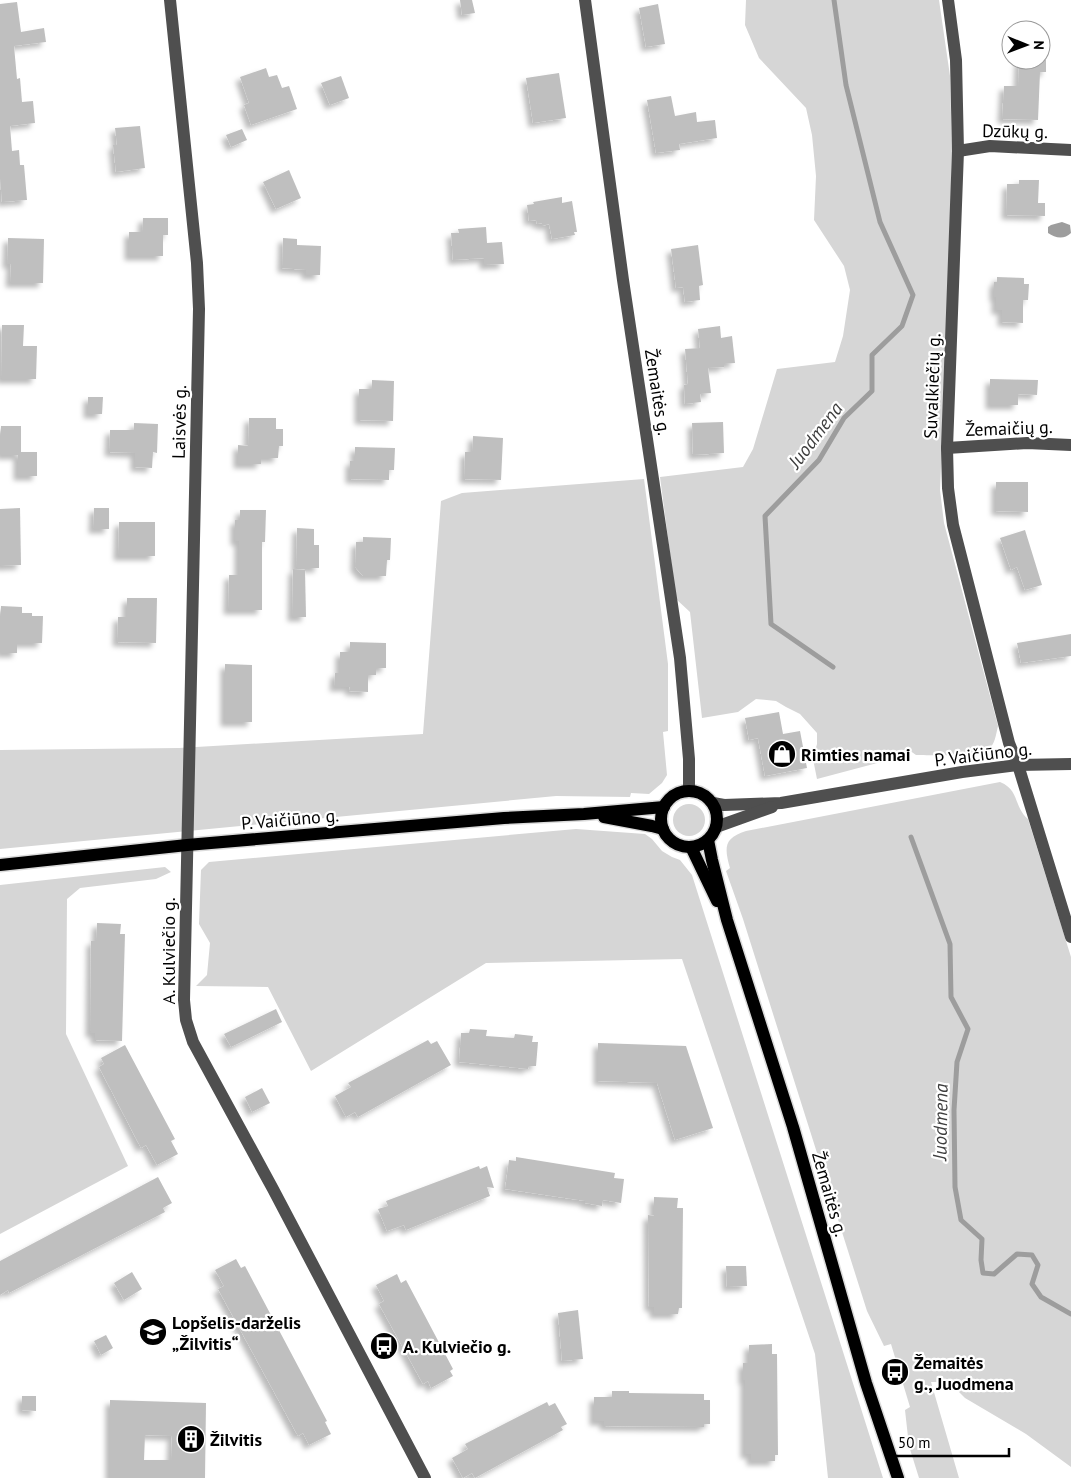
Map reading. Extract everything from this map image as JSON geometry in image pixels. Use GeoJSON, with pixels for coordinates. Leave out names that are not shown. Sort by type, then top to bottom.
{"type":"FeatureCollection","features":[{"type":"Feature","properties":{"kind":"main road"},"geometry":{"type":"LineString","coordinates":[[690,790],[703,794],[713,803],[716,811],[716,828],[708,840],[700,845],[691,847],[679,846],[669,839],[663,829],[661,818],[664,807],[670,798],[679,792],[690,790]]}},
{"type":"Feature","properties":{"kind":"main road","name":"P. Vaičiūno g."},"geometry":{"type":"LineString","coordinates":[[0,865],[187,845],[504,818],[664,807]]}},
{"type":"Feature","properties":{"kind":"main road","name":"P. Vaičiūno g."},"geometry":{"type":"LineString","coordinates":[[584,814],[663,829]]}},
{"type":"Feature","properties":{"kind":"main road","name":"Žemaitės g."},"geometry":{"type":"LineString","coordinates":[[708,840],[727,920],[793,1127],[866,1383],[898,1478]]}},
{"type":"Feature","properties":{"kind":"main road","name":"Žemaitės g."},"geometry":{"type":"LineString","coordinates":[[691,847],[727,920]]}},
{"type":"Feature","properties":{"kind":"street","name":"Laisvės g."},"geometry":{"type":"LineString","coordinates":[[170,0],[197,263],[198,309],[187,845]]}},
{"type":"Feature","properties":{"kind":"street","name":"Žemaitės g."},"geometry":{"type":"LineString","coordinates":[[585,0],[624,290],[680,658],[690,790]]}},
{"type":"Feature","properties":{"kind":"street","name":"Suvalkiečių g."},"geometry":{"type":"LineString","coordinates":[[948,0],[956,60],[958,151],[947,448],[948,488],[953,525],[1010,743],[1071,937]]}},
{"type":"Feature","properties":{"kind":"street","name":"Dzūkų g."},"geometry":{"type":"LineString","coordinates":[[958,151],[990,146],[1071,150]]}},
{"type":"Feature","properties":{"kind":"street","name":"Žemaičių g."},"geometry":{"type":"LineString","coordinates":[[947,448],[1027,443],[1071,445]]}},
{"type":"Feature","properties":{"kind":"street","name":"P. Vaičiūno g."},"geometry":{"type":"LineString","coordinates":[[713,803],[724,805],[781,803],[962,772],[1018,765],[1071,764]]}},
{"type":"Feature","properties":{"kind":"street","name":"P. Vaičiūno g."},"geometry":{"type":"LineString","coordinates":[[716,828],[781,803]]}},
{"type":"Feature","properties":{"kind":"street","name":"A. Kulviečio g."},"geometry":{"type":"LineString","coordinates":[[187,845],[184,1000],[186,1020],[193,1042],[273,1189],[425,1478]]}},
{"type":"Feature","properties":{"kind":"shaded area"},"geometry":{"type":"Polygon","coordinates":[[[746,0],[939,0],[950,76],[952,151],[940,490],[944,523],[998,726],[992,746],[981,752],[953,755],[916,755],[909,750],[883,756],[881,762],[817,779],[813,759],[817,744],[817,733],[800,714],[776,701],[756,699],[738,712],[702,718],[690,612],[676,599],[660,477],[743,467],[753,449],[777,369],[835,362],[843,336],[850,290],[844,266],[814,220],[816,176],[812,135],[806,108],[759,58],[745,25],[746,0]]]}},
{"type":"Feature","properties":{"kind":"shaded area"},"geometry":{"type":"Polygon","coordinates":[[[1062,222],[1070,225],[1071,233],[1060,238],[1048,233],[1048,227],[1062,222]]]}},
{"type":"Feature","properties":{"kind":"shaded area"},"geometry":{"type":"Polygon","coordinates":[[[644,479],[668,664],[668,731],[663,732],[667,775],[662,783],[649,794],[631,793],[630,797],[556,796],[0,849],[0,750],[179,748],[423,734],[441,501],[462,493],[644,479]]]}},
{"type":"Feature","properties":{"kind":"shaded area"},"geometry":{"type":"Polygon","coordinates":[[[1000,782],[1011,789],[1020,809],[1028,819],[1071,957],[1071,1467],[1026,1434],[965,1398],[949,1382],[931,1382],[959,1478],[919,1478],[909,1446],[905,1410],[910,1407],[891,1344],[884,1346],[867,1311],[743,919],[726,871],[730,868],[727,849],[733,837],[746,831],[1000,782]]]}},
{"type":"Feature","properties":{"kind":"shaded area"},"geometry":{"type":"Polygon","coordinates":[[[689,804],[700,809],[705,820],[700,831],[689,836],[678,831],[673,820],[678,809],[689,804]]]}},
{"type":"Feature","properties":{"kind":"shaded area"},"geometry":{"type":"Polygon","coordinates":[[[576,829],[645,834],[662,851],[680,860],[692,875],[883,1478],[828,1478],[815,1354],[682,959],[486,963],[311,1071],[268,987],[196,986],[207,975],[210,943],[199,924],[201,870],[209,862],[576,829]]]}},
{"type":"Feature","properties":{"kind":"shaded area"},"geometry":{"type":"Polygon","coordinates":[[[165,867],[171,872],[156,879],[80,888],[67,899],[66,1034],[128,1166],[0,1234],[0,885],[165,867]]]}},
{"type":"Feature","properties":{"kind":"building"},"geometry":{"type":"Polygon","coordinates":[[[460,0],[472,0],[475,13],[462,15],[460,0]]]}},
{"type":"Feature","properties":{"kind":"building"},"geometry":{"type":"Polygon","coordinates":[[[17,2],[21,32],[44,28],[46,42],[14,46],[17,79],[20,78],[22,102],[33,101],[35,123],[10,126],[12,151],[19,150],[20,165],[24,165],[27,200],[2,202],[0,178],[0,4],[17,2]]]}},
{"type":"Feature","properties":{"kind":"building"},"geometry":{"type":"Polygon","coordinates":[[[658,4],[665,44],[646,47],[639,8],[658,4]]]}},
{"type":"Feature","properties":{"kind":"building"},"geometry":{"type":"Polygon","coordinates":[[[266,68],[269,77],[277,75],[282,88],[289,86],[297,109],[251,125],[244,105],[249,103],[240,77],[266,68]]]}},
{"type":"Feature","properties":{"kind":"building"},"geometry":{"type":"Polygon","coordinates":[[[1019,70],[1046,70],[1046,72],[1040,72],[1038,120],[1002,119],[1004,86],[1018,86],[1019,70]]]}},
{"type":"Feature","properties":{"kind":"building"},"geometry":{"type":"Polygon","coordinates":[[[559,73],[566,118],[533,123],[526,78],[559,73]]]}},
{"type":"Feature","properties":{"kind":"building"},"geometry":{"type":"Polygon","coordinates":[[[341,76],[349,98],[330,105],[321,83],[341,76]]]}},
{"type":"Feature","properties":{"kind":"building"},"geometry":{"type":"Polygon","coordinates":[[[671,96],[675,116],[696,112],[697,122],[715,120],[717,138],[679,144],[680,150],[656,153],[647,100],[671,96]]]}},
{"type":"Feature","properties":{"kind":"building"},"geometry":{"type":"Polygon","coordinates":[[[140,126],[145,168],[116,172],[113,145],[117,145],[115,128],[140,126]]]}},
{"type":"Feature","properties":{"kind":"building"},"geometry":{"type":"Polygon","coordinates":[[[242,129],[247,140],[231,147],[226,135],[242,129]]]}},
{"type":"Feature","properties":{"kind":"building"},"geometry":{"type":"Polygon","coordinates":[[[289,170],[301,198],[276,209],[263,182],[289,170]]]}},
{"type":"Feature","properties":{"kind":"building"},"geometry":{"type":"Polygon","coordinates":[[[1019,180],[1039,180],[1038,203],[1045,203],[1045,216],[1006,215],[1007,184],[1019,184],[1019,180]]]}},
{"type":"Feature","properties":{"kind":"building"},"geometry":{"type":"Polygon","coordinates":[[[562,197],[562,203],[572,201],[577,232],[574,232],[575,235],[552,239],[549,224],[542,226],[542,223],[537,224],[536,220],[529,221],[527,205],[534,204],[533,202],[562,197]]]}},
{"type":"Feature","properties":{"kind":"building"},"geometry":{"type":"Polygon","coordinates":[[[143,218],[168,218],[168,235],[163,235],[163,256],[129,256],[129,232],[142,232],[143,218]]]}},
{"type":"Feature","properties":{"kind":"building"},"geometry":{"type":"Polygon","coordinates":[[[486,227],[487,243],[502,242],[504,264],[484,265],[484,258],[453,260],[451,233],[459,233],[458,229],[486,227]]]}},
{"type":"Feature","properties":{"kind":"building"},"geometry":{"type":"Polygon","coordinates":[[[8,238],[44,239],[43,283],[10,283],[11,264],[7,264],[8,238]]]}},
{"type":"Feature","properties":{"kind":"building"},"geometry":{"type":"Polygon","coordinates":[[[283,238],[297,239],[297,245],[321,246],[320,275],[306,275],[306,270],[282,268],[283,238]]]}},
{"type":"Feature","properties":{"kind":"building"},"geometry":{"type":"Polygon","coordinates":[[[698,245],[703,285],[699,286],[700,300],[685,302],[683,287],[676,288],[671,249],[698,245]]]}},
{"type":"Feature","properties":{"kind":"building"},"geometry":{"type":"Polygon","coordinates":[[[997,277],[1024,278],[1024,284],[1029,284],[1028,300],[1023,300],[1023,323],[1002,322],[1002,310],[996,310],[996,297],[994,297],[994,282],[997,282],[997,277]]]}},
{"type":"Feature","properties":{"kind":"building"},"geometry":{"type":"Polygon","coordinates":[[[2,325],[24,325],[23,346],[37,346],[36,379],[1,379],[2,325]]]}},
{"type":"Feature","properties":{"kind":"building"},"geometry":{"type":"Polygon","coordinates":[[[720,326],[721,338],[732,336],[735,363],[724,364],[724,367],[708,368],[711,393],[700,394],[701,402],[685,404],[684,385],[688,384],[685,349],[700,348],[698,329],[720,326]]]}},
{"type":"Feature","properties":{"kind":"building"},"geometry":{"type":"Polygon","coordinates":[[[990,379],[1038,380],[1037,395],[1018,394],[1018,405],[990,405],[990,379]]]}},
{"type":"Feature","properties":{"kind":"building"},"geometry":{"type":"Polygon","coordinates":[[[372,380],[394,381],[393,421],[359,420],[359,389],[372,389],[372,380]]]}},
{"type":"Feature","properties":{"kind":"building"},"geometry":{"type":"Polygon","coordinates":[[[88,397],[103,397],[102,414],[88,414],[88,397]]]}},
{"type":"Feature","properties":{"kind":"building"},"geometry":{"type":"Polygon","coordinates":[[[249,418],[276,418],[276,429],[283,429],[283,446],[279,446],[278,458],[261,458],[261,464],[238,464],[238,445],[248,446],[249,418]]]}},
{"type":"Feature","properties":{"kind":"building"},"geometry":{"type":"Polygon","coordinates":[[[723,422],[724,453],[693,455],[692,423],[723,422]]]}},
{"type":"Feature","properties":{"kind":"building"},"geometry":{"type":"Polygon","coordinates":[[[134,423],[158,424],[157,453],[153,452],[152,468],[135,467],[135,453],[109,452],[110,430],[134,430],[134,423]]]}},
{"type":"Feature","properties":{"kind":"building"},"geometry":{"type":"Polygon","coordinates":[[[1,426],[21,426],[21,452],[37,452],[37,476],[18,476],[18,455],[1,455],[1,426]]]}},
{"type":"Feature","properties":{"kind":"building"},"geometry":{"type":"Polygon","coordinates":[[[473,436],[503,438],[501,480],[464,479],[465,452],[472,452],[473,436]]]}},
{"type":"Feature","properties":{"kind":"building"},"geometry":{"type":"Polygon","coordinates":[[[355,447],[395,448],[394,470],[389,470],[389,480],[350,479],[350,461],[355,461],[355,447]]]}},
{"type":"Feature","properties":{"kind":"building"},"geometry":{"type":"Polygon","coordinates":[[[996,482],[1028,482],[1028,512],[996,511],[996,482]]]}},
{"type":"Feature","properties":{"kind":"building"},"geometry":{"type":"Polygon","coordinates":[[[20,508],[21,565],[0,566],[0,509],[20,508]]]}},
{"type":"Feature","properties":{"kind":"building"},"geometry":{"type":"Polygon","coordinates":[[[94,508],[109,508],[109,529],[93,529],[94,508]]]}},
{"type":"Feature","properties":{"kind":"building"},"geometry":{"type":"Polygon","coordinates":[[[240,510],[266,510],[265,542],[262,542],[262,610],[228,610],[229,575],[239,575],[239,541],[235,541],[235,520],[240,520],[240,510]]]}},
{"type":"Feature","properties":{"kind":"building"},"geometry":{"type":"Polygon","coordinates":[[[119,522],[155,522],[155,556],[118,556],[119,522]]]}},
{"type":"Feature","properties":{"kind":"building"},"geometry":{"type":"Polygon","coordinates":[[[297,528],[314,529],[314,545],[319,545],[319,568],[296,568],[297,528]]]}},
{"type":"Feature","properties":{"kind":"building"},"geometry":{"type":"Polygon","coordinates":[[[1025,530],[1042,585],[1025,590],[1017,567],[1011,570],[1000,538],[1025,530]]]}},
{"type":"Feature","properties":{"kind":"building"},"geometry":{"type":"Polygon","coordinates":[[[363,537],[391,538],[390,560],[387,560],[386,576],[363,576],[355,567],[356,542],[363,542],[363,537]]]}},
{"type":"Feature","properties":{"kind":"building"},"geometry":{"type":"Polygon","coordinates":[[[293,569],[305,570],[306,617],[292,617],[293,569]]]}},
{"type":"Feature","properties":{"kind":"building"},"geometry":{"type":"Polygon","coordinates":[[[127,598],[157,598],[156,643],[117,642],[118,617],[127,617],[127,598]]]}},
{"type":"Feature","properties":{"kind":"building"},"geometry":{"type":"Polygon","coordinates":[[[1,606],[22,607],[22,613],[32,613],[32,616],[43,616],[42,643],[17,643],[17,653],[1,653],[1,606]]]}},
{"type":"Feature","properties":{"kind":"building"},"geometry":{"type":"Polygon","coordinates":[[[1071,634],[1071,656],[1021,663],[1017,643],[1071,634]]]}},
{"type":"Feature","properties":{"kind":"building"},"geometry":{"type":"Polygon","coordinates":[[[350,642],[386,643],[386,668],[376,668],[376,675],[368,675],[368,692],[349,691],[350,687],[334,687],[335,673],[340,673],[340,652],[350,652],[350,642]]]}},
{"type":"Feature","properties":{"kind":"building"},"geometry":{"type":"Polygon","coordinates":[[[225,664],[252,665],[252,722],[225,722],[225,664]]]}},
{"type":"Feature","properties":{"kind":"building","name":"Rimties namai"},"geometry":{"type":"Polygon","coordinates":[[[779,712],[783,734],[800,731],[807,768],[765,776],[758,738],[749,740],[745,718],[779,712]]]}},
{"type":"Feature","properties":{"kind":"building"},"geometry":{"type":"Polygon","coordinates":[[[97,923],[121,924],[120,934],[125,934],[122,1041],[95,1040],[95,1033],[90,1033],[91,941],[96,941],[97,923]]]}},
{"type":"Feature","properties":{"kind":"building"},"geometry":{"type":"Polygon","coordinates":[[[276,1009],[282,1022],[231,1047],[224,1034],[276,1009]]]}},
{"type":"Feature","properties":{"kind":"building"},"geometry":{"type":"Polygon","coordinates":[[[470,1029],[487,1030],[486,1036],[514,1038],[515,1034],[533,1036],[532,1042],[538,1042],[536,1066],[529,1066],[528,1069],[459,1062],[461,1033],[469,1033],[470,1029]]]}},
{"type":"Feature","properties":{"kind":"building"},"geometry":{"type":"Polygon","coordinates":[[[428,1040],[431,1044],[437,1041],[451,1065],[358,1117],[355,1112],[346,1117],[335,1096],[351,1087],[348,1083],[428,1040]]]}},
{"type":"Feature","properties":{"kind":"building"},"geometry":{"type":"Polygon","coordinates":[[[598,1043],[686,1046],[713,1128],[675,1140],[657,1083],[598,1081],[598,1043]]]}},
{"type":"Feature","properties":{"kind":"building"},"geometry":{"type":"Polygon","coordinates":[[[125,1045],[175,1139],[171,1141],[178,1154],[157,1165],[146,1145],[141,1148],[99,1067],[104,1064],[101,1058],[125,1045]]]}},
{"type":"Feature","properties":{"kind":"building"},"geometry":{"type":"Polygon","coordinates":[[[262,1088],[270,1103],[252,1112],[245,1097],[262,1088]]]}},
{"type":"Feature","properties":{"kind":"building"},"geometry":{"type":"Polygon","coordinates":[[[516,1157],[615,1173],[614,1178],[624,1179],[621,1203],[603,1200],[602,1206],[585,1203],[585,1201],[505,1189],[509,1160],[516,1161],[516,1157]]]}},
{"type":"Feature","properties":{"kind":"building"},"geometry":{"type":"Polygon","coordinates":[[[479,1166],[480,1169],[487,1166],[494,1188],[487,1187],[490,1196],[406,1230],[404,1225],[387,1231],[378,1209],[388,1206],[386,1201],[479,1166]]]}},
{"type":"Feature","properties":{"kind":"building"},"geometry":{"type":"Polygon","coordinates":[[[158,1177],[172,1203],[163,1208],[165,1212],[9,1293],[8,1290],[0,1295],[0,1261],[158,1177]]]}},
{"type":"Feature","properties":{"kind":"building"},"geometry":{"type":"Polygon","coordinates":[[[654,1197],[678,1198],[677,1208],[683,1208],[682,1308],[679,1308],[678,1314],[654,1314],[654,1307],[649,1307],[648,1215],[654,1216],[654,1197]]]}},
{"type":"Feature","properties":{"kind":"building"},"geometry":{"type":"Polygon","coordinates":[[[236,1259],[241,1268],[245,1266],[327,1421],[325,1422],[331,1434],[309,1445],[303,1433],[298,1436],[218,1289],[224,1286],[215,1270],[236,1259]]]}},
{"type":"Feature","properties":{"kind":"building"},"geometry":{"type":"Polygon","coordinates":[[[726,1266],[746,1266],[747,1286],[727,1287],[726,1266]]]}},
{"type":"Feature","properties":{"kind":"building"},"geometry":{"type":"Polygon","coordinates":[[[132,1272],[142,1289],[124,1300],[114,1283],[132,1272]]]}},
{"type":"Feature","properties":{"kind":"building"},"geometry":{"type":"Polygon","coordinates":[[[397,1274],[401,1283],[406,1280],[453,1369],[450,1371],[453,1376],[431,1388],[428,1381],[423,1384],[379,1304],[384,1301],[376,1285],[397,1274]]]}},
{"type":"Feature","properties":{"kind":"building"},"geometry":{"type":"Polygon","coordinates":[[[578,1310],[583,1359],[562,1361],[558,1313],[578,1310]]]}},
{"type":"Feature","properties":{"kind":"building"},"geometry":{"type":"Polygon","coordinates":[[[106,1335],[113,1348],[101,1355],[94,1341],[106,1335]]]}},
{"type":"Feature","properties":{"kind":"building"},"geometry":{"type":"Polygon","coordinates":[[[772,1344],[772,1354],[777,1354],[778,1455],[775,1455],[775,1461],[751,1461],[751,1454],[745,1454],[745,1380],[743,1380],[743,1363],[749,1363],[749,1345],[772,1344]]]}},
{"type":"Feature","properties":{"kind":"building"},"geometry":{"type":"Polygon","coordinates":[[[612,1391],[704,1394],[704,1400],[710,1400],[710,1424],[704,1424],[704,1427],[604,1426],[604,1421],[594,1421],[594,1397],[612,1397],[612,1391]]]}},
{"type":"Feature","properties":{"kind":"building"},"geometry":{"type":"Polygon","coordinates":[[[22,1396],[36,1396],[36,1411],[22,1410],[22,1396]]]}},
{"type":"Feature","properties":{"kind":"building","name":"Žilvitis"},"geometry":{"type":"Polygon","coordinates":[[[110,1400],[206,1403],[205,1478],[110,1478],[110,1400]],[[145,1435],[144,1460],[171,1460],[172,1436],[145,1435]]]}},
{"type":"Feature","properties":{"kind":"building"},"geometry":{"type":"Polygon","coordinates":[[[547,1402],[549,1406],[555,1403],[567,1424],[561,1427],[563,1430],[475,1478],[472,1473],[463,1478],[452,1458],[468,1449],[465,1444],[547,1402]]]}},
{"type":"Feature","properties":{"kind":"waterway","name":"Juodmena"},"geometry":{"type":"LineString","coordinates":[[833,667],[771,624],[765,516],[819,460],[844,418],[872,391],[872,355],[902,326],[913,295],[880,222],[846,85],[834,0]]}},
{"type":"Feature","properties":{"kind":"waterway","name":"Juodmena"},"geometry":{"type":"LineString","coordinates":[[911,837],[950,944],[951,997],[968,1029],[957,1062],[954,1110],[955,1187],[961,1220],[982,1239],[981,1260],[983,1273],[994,1274],[1017,1254],[1032,1255],[1038,1265],[1032,1284],[1041,1297],[1071,1314]]}},
{"type":"Feature","properties":{"kind":"place","name":"Rimties namai"},"geometry":{"type":"Point","coordinates":[782,754]}},
{"type":"Feature","properties":{"kind":"place","name":"Lopšelis-darželis „Žilvitis“"},"geometry":{"type":"Point","coordinates":[153,1332]}},
{"type":"Feature","properties":{"kind":"place","name":"A. Kulviečio g."},"geometry":{"type":"Point","coordinates":[384,1346]}},
{"type":"Feature","properties":{"kind":"place","name":"Žemaitės g., Juodmena"},"geometry":{"type":"Point","coordinates":[895,1372]}},
{"type":"Feature","properties":{"kind":"place","name":"Žilvitis"},"geometry":{"type":"Point","coordinates":[191,1439]}}]}
